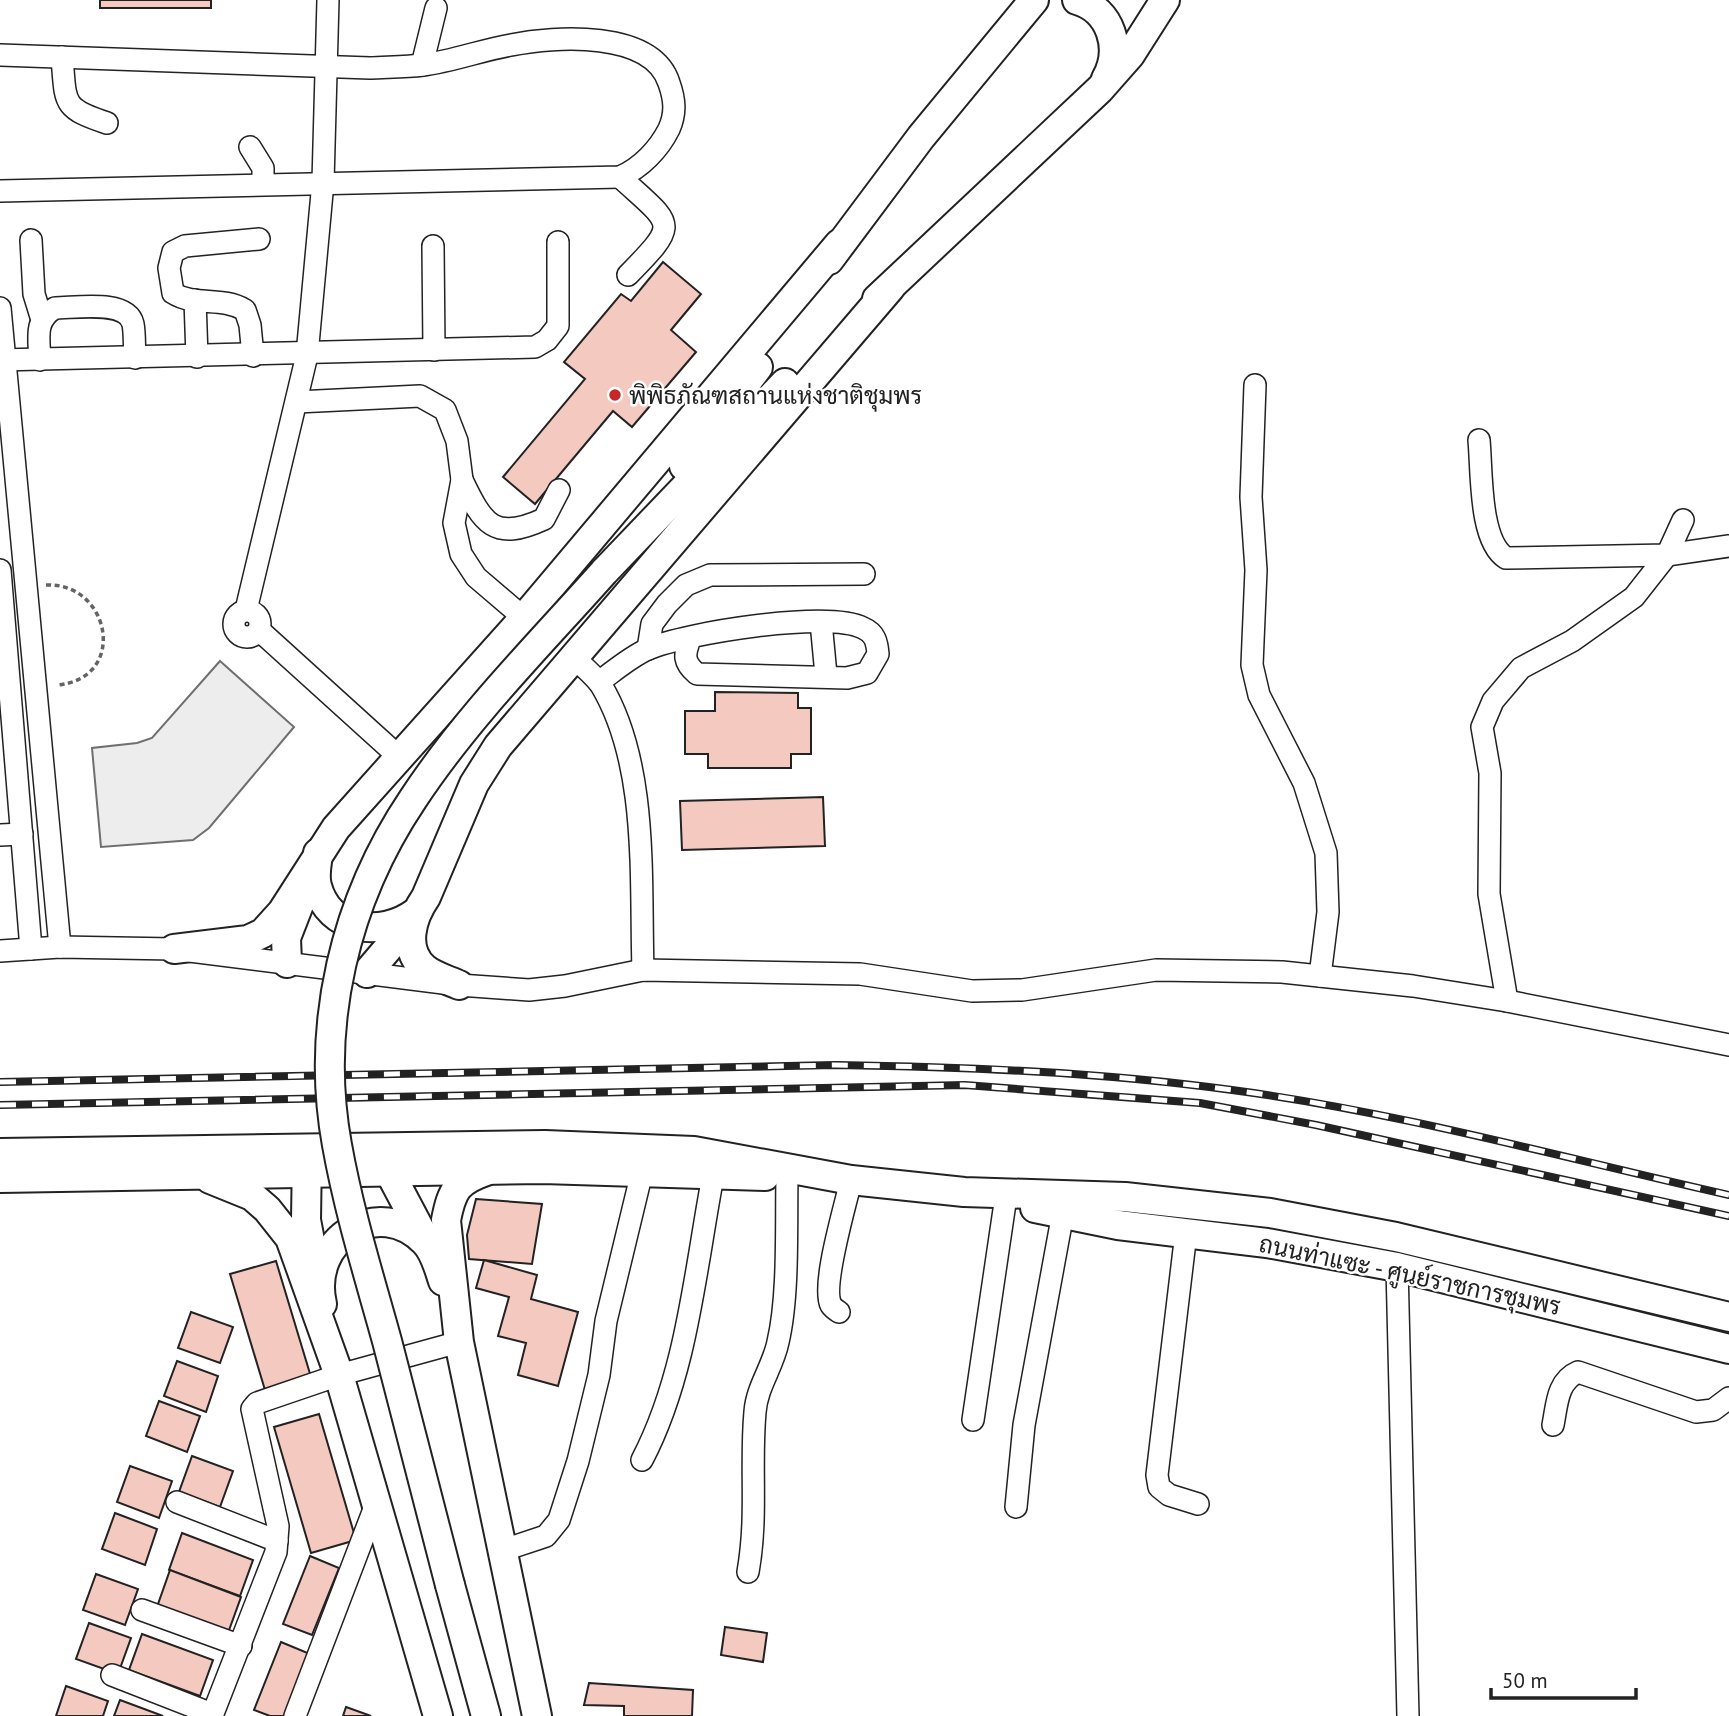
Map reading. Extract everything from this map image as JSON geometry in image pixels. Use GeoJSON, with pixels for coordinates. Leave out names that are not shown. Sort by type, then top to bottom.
{"type":"FeatureCollection","features":[{"type":"Feature","properties":{"kind":"main road"},"geometry":{"type":"LineString","coordinates":[[1077,0],[1098,11],[1108,24],[1114,40],[1115,56],[1100,89]]}},
{"type":"Feature","properties":{"kind":"main road"},"geometry":{"type":"LineString","coordinates":[[486,1716],[363,1258],[337,1143],[331,1090],[334,993],[343,951],[364,892],[386,844],[413,799],[495,696],[604,572],[793,376],[1100,89],[1130,55],[1165,0]]}},
{"type":"Feature","properties":{"kind":"main road"},"geometry":{"type":"LineString","coordinates":[[174,949],[248,940],[263,933],[282,912],[398,756],[524,618],[839,244],[1035,4]]}},
{"type":"Feature","properties":{"kind":"main road"},"geometry":{"type":"LineString","coordinates":[[604,572],[763,361],[839,244]]}},
{"type":"Feature","properties":{"kind":"main road"},"geometry":{"type":"LineString","coordinates":[[368,973],[426,897],[474,783],[498,746],[890,288]]}},
{"type":"Feature","properties":{"kind":"main road"},"geometry":{"type":"LineString","coordinates":[[317,865],[322,898],[334,914],[350,925],[380,929],[409,918]]}},
{"type":"Feature","properties":{"kind":"main road"},"geometry":{"type":"LineString","coordinates":[[287,963],[290,925],[317,865]]}},
{"type":"Feature","properties":{"kind":"main road"},"geometry":{"type":"LineString","coordinates":[[409,918],[415,957],[425,969],[458,985]]}},
{"type":"Feature","properties":{"kind":"main road"},"geometry":{"type":"LineString","coordinates":[[0,1153],[387,1160],[545,1145],[676,1149],[719,1154],[816,1176]]}},
{"type":"Feature","properties":{"kind":"main road"},"geometry":{"type":"LineString","coordinates":[[0,1178],[199,1175],[307,1160]]}},
{"type":"Feature","properties":{"kind":"main road"},"geometry":{"type":"LineString","coordinates":[[307,1160],[306,1220],[318,1287],[339,1375],[438,1716]]}},
{"type":"Feature","properties":{"kind":"main road"},"geometry":{"type":"LineString","coordinates":[[387,1160],[489,1170],[816,1176]]}},
{"type":"Feature","properties":{"kind":"main road"},"geometry":{"type":"LineString","coordinates":[[387,1160],[427,1243],[445,1288],[504,1550],[537,1716]]}},
{"type":"Feature","properties":{"kind":"main road"},"geometry":{"type":"LineString","coordinates":[[459,1342],[446,1220],[450,1201],[458,1185],[466,1178],[489,1170]]}},
{"type":"Feature","properties":{"kind":"main road"},"geometry":{"type":"LineString","coordinates":[[199,1175],[252,1196],[267,1209],[290,1238],[339,1375]]}},
{"type":"Feature","properties":{"kind":"main road","name":"ถนนท่าแซะ - ศูนย์ราชการชุมพร"},"geometry":{"type":"LineString","coordinates":[[816,1176],[964,1192],[1125,1197],[1270,1213],[1396,1237],[1729,1317]]}},
{"type":"Feature","properties":{"kind":"main road","name":"ถนนท่าแซะ - ศูนย์ราชการชุมพร"},"geometry":{"type":"LineString","coordinates":[[964,1192],[1005,1203],[1118,1225],[1267,1243],[1397,1268],[1729,1349]]}},
{"type":"Feature","properties":{"kind":"main road"},"geometry":{"type":"LineString","coordinates":[[318,1287],[327,1253],[338,1239],[353,1229],[369,1224],[390,1223],[411,1230],[427,1243]]}},
{"type":"Feature","properties":{"kind":"main road"},"geometry":{"type":"LineString","coordinates":[[1396,1237],[1397,1268]]}},
{"type":"Feature","properties":{"kind":"street"},"geometry":{"type":"LineString","coordinates":[[328,0],[324,65],[323,182],[307,355],[246,610],[234,620],[237,632],[246,637],[259,630],[398,756]]}},
{"type":"Feature","properties":{"kind":"street"},"geometry":{"type":"LineString","coordinates":[[422,65],[436,8]]}},
{"type":"Feature","properties":{"kind":"street"},"geometry":{"type":"LineString","coordinates":[[0,55],[370,68],[422,65],[513,44],[574,39],[630,47],[652,58],[667,75],[673,93],[673,121],[663,141],[644,162],[620,177],[0,191]]}},
{"type":"Feature","properties":{"kind":"street"},"geometry":{"type":"LineString","coordinates":[[62,57],[65,97],[70,105],[79,114],[107,123]]}},
{"type":"Feature","properties":{"kind":"street"},"geometry":{"type":"LineString","coordinates":[[250,147],[263,168],[263,184]]}},
{"type":"Feature","properties":{"kind":"street"},"geometry":{"type":"LineString","coordinates":[[620,177],[662,216],[665,227],[661,241],[628,275]]}},
{"type":"Feature","properties":{"kind":"street"},"geometry":{"type":"LineString","coordinates":[[253,356],[245,310],[231,302],[183,299],[173,293],[169,268],[173,253],[185,246],[259,239]]}},
{"type":"Feature","properties":{"kind":"street"},"geometry":{"type":"LineString","coordinates":[[31,240],[34,294],[41,320]]}},
{"type":"Feature","properties":{"kind":"street"},"geometry":{"type":"LineString","coordinates":[[3,360],[307,355],[535,347],[547,340],[558,326],[558,242]]}},
{"type":"Feature","properties":{"kind":"street"},"geometry":{"type":"LineString","coordinates":[[433,246],[434,350]]}},
{"type":"Feature","properties":{"kind":"street"},"geometry":{"type":"LineString","coordinates":[[195,300],[197,357]]}},
{"type":"Feature","properties":{"kind":"street"},"geometry":{"type":"LineString","coordinates":[[0,307],[60,947]]}},
{"type":"Feature","properties":{"kind":"street"},"geometry":{"type":"LineString","coordinates":[[40,360],[38,328],[41,320],[55,308],[118,308],[127,313],[133,323],[135,358]]}},
{"type":"Feature","properties":{"kind":"street"},"geometry":{"type":"LineString","coordinates":[[1255,386],[1251,497],[1256,570],[1252,665],[1259,695],[1304,783],[1326,853],[1328,912],[1320,976]]}},
{"type":"Feature","properties":{"kind":"street"},"geometry":{"type":"LineString","coordinates":[[297,402],[421,396],[445,410],[457,442],[462,480],[454,523],[461,554],[476,577],[524,618]]}},
{"type":"Feature","properties":{"kind":"street"},"geometry":{"type":"LineString","coordinates":[[1479,440],[1488,533],[1495,551],[1506,558],[1667,555],[1729,546]]}},
{"type":"Feature","properties":{"kind":"street"},"geometry":{"type":"LineString","coordinates":[[462,480],[478,513],[489,525],[506,531],[544,519],[559,490]]}},
{"type":"Feature","properties":{"kind":"street"},"geometry":{"type":"LineString","coordinates":[[1507,1001],[1489,894],[1490,773],[1482,727],[1493,701],[1521,668],[1572,641],[1634,597],[1667,555],[1684,520]]}},
{"type":"Feature","properties":{"kind":"street"},"geometry":{"type":"LineString","coordinates":[[0,562],[24,560]]}},
{"type":"Feature","properties":{"kind":"street"},"geometry":{"type":"LineString","coordinates":[[0,570],[6,713],[22,834],[31,949]]}},
{"type":"Feature","properties":{"kind":"street"},"geometry":{"type":"LineString","coordinates":[[648,649],[652,624],[667,604],[686,585],[710,575],[864,575]]}},
{"type":"Feature","properties":{"kind":"street"},"geometry":{"type":"LineString","coordinates":[[599,682],[648,649],[723,630],[821,622],[861,626],[871,632],[878,654],[867,673],[847,678],[827,675],[804,677],[697,674],[688,666],[684,655],[690,639]]}},
{"type":"Feature","properties":{"kind":"street"},"geometry":{"type":"LineString","coordinates":[[821,622],[827,675]]}},
{"type":"Feature","properties":{"kind":"street"},"geometry":{"type":"LineString","coordinates":[[575,658],[599,682],[617,716],[630,757],[636,803],[643,970]]}},
{"type":"Feature","properties":{"kind":"street"},"geometry":{"type":"LineString","coordinates":[[0,835],[22,834]]}},
{"type":"Feature","properties":{"kind":"street"},"geometry":{"type":"LineString","coordinates":[[0,951],[60,947],[174,949],[458,985],[529,990],[643,970],[860,974],[972,991],[1034,989],[1156,970],[1320,976],[1507,1001],[1729,1045]]}},
{"type":"Feature","properties":{"kind":"street"},"geometry":{"type":"LineString","coordinates":[[504,1550],[546,1536],[559,1520],[578,1461],[596,1388],[606,1321],[642,1172]]}},
{"type":"Feature","properties":{"kind":"street"},"geometry":{"type":"LineString","coordinates":[[642,1460],[666,1410],[675,1375],[713,1176]]}},
{"type":"Feature","properties":{"kind":"street"},"geometry":{"type":"LineString","coordinates":[[748,1572],[754,1535],[755,1415],[758,1389],[778,1342],[786,1257],[787,1177]]}},
{"type":"Feature","properties":{"kind":"street"},"geometry":{"type":"LineString","coordinates":[[839,1312],[831,1304],[830,1280],[851,1180]]}},
{"type":"Feature","properties":{"kind":"street"},"geometry":{"type":"LineString","coordinates":[[973,1420],[1005,1203]]}},
{"type":"Feature","properties":{"kind":"street"},"geometry":{"type":"LineString","coordinates":[[1016,1507],[1024,1425],[1063,1213]]}},
{"type":"Feature","properties":{"kind":"street"},"geometry":{"type":"LineString","coordinates":[[1186,1233],[1157,1475],[1159,1487],[1169,1495],[1198,1504]]}},
{"type":"Feature","properties":{"kind":"street"},"geometry":{"type":"LineString","coordinates":[[1397,1268],[1408,1716]]}},
{"type":"Feature","properties":{"kind":"street"},"geometry":{"type":"LineString","coordinates":[[112,1675],[212,1715],[276,1552],[278,1527],[252,1409],[257,1403],[339,1375],[459,1342]]}},
{"type":"Feature","properties":{"kind":"street"},"geometry":{"type":"LineString","coordinates":[[1553,1425],[1560,1389],[1567,1377],[1578,1372],[1696,1412],[1713,1410],[1729,1398]]}},
{"type":"Feature","properties":{"kind":"street"},"geometry":{"type":"LineString","coordinates":[[177,1502],[277,1541]]}},
{"type":"Feature","properties":{"kind":"street"},"geometry":{"type":"LineString","coordinates":[[295,1716],[376,1504]]}},
{"type":"Feature","properties":{"kind":"street"},"geometry":{"type":"LineString","coordinates":[[142,1610],[241,1646]]}},
{"type":"Feature","properties":{"kind":"path"},"geometry":{"type":"LineString","coordinates":[[26,586],[55,584],[80,594],[94,609],[105,632],[102,654],[93,669],[80,680],[36,686]]}},
{"type":"Feature","properties":{"kind":"shaded area"},"geometry":{"type":"Polygon","coordinates":[[[220,661],[294,727],[209,828],[193,840],[101,847],[92,748],[137,743],[152,738],[220,661]]]}},
{"type":"Feature","properties":{"kind":"building"},"geometry":{"type":"Polygon","coordinates":[[[100,0],[211,0],[211,8],[100,8],[100,0]]]}},
{"type":"Feature","properties":{"kind":"building","name":"พิพิธภัณฑสถานแห่งชาติชุมพร"},"geometry":{"type":"Polygon","coordinates":[[[663,262],[701,294],[671,330],[696,352],[632,427],[613,411],[535,504],[503,477],[585,379],[564,362],[621,294],[631,301],[663,262]]]}},
{"type":"Feature","properties":{"kind":"building"},"geometry":{"type":"Polygon","coordinates":[[[715,692],[798,693],[798,708],[811,708],[811,754],[791,754],[791,768],[708,768],[708,754],[685,754],[685,711],[715,711],[715,692]]]}},
{"type":"Feature","properties":{"kind":"building"},"geometry":{"type":"Polygon","coordinates":[[[823,797],[825,846],[682,850],[680,801],[823,797]]]}},
{"type":"Feature","properties":{"kind":"building"},"geometry":{"type":"Polygon","coordinates":[[[476,1199],[542,1204],[532,1264],[469,1259],[467,1235],[476,1199]]]}},
{"type":"Feature","properties":{"kind":"building"},"geometry":{"type":"Polygon","coordinates":[[[484,1260],[537,1275],[531,1299],[578,1312],[558,1386],[518,1375],[526,1343],[498,1336],[509,1297],[476,1288],[484,1260]]]}},
{"type":"Feature","properties":{"kind":"building"},"geometry":{"type":"Polygon","coordinates":[[[276,1261],[311,1377],[265,1390],[230,1274],[276,1261]]]}},
{"type":"Feature","properties":{"kind":"building"},"geometry":{"type":"Polygon","coordinates":[[[191,1312],[233,1327],[220,1363],[178,1348],[191,1312]]]}},
{"type":"Feature","properties":{"kind":"building"},"geometry":{"type":"Polygon","coordinates":[[[177,1361],[218,1376],[206,1412],[164,1396],[177,1361]]]}},
{"type":"Feature","properties":{"kind":"building"},"geometry":{"type":"Polygon","coordinates":[[[159,1401],[200,1416],[187,1452],[146,1436],[159,1401]]]}},
{"type":"Feature","properties":{"kind":"building"},"geometry":{"type":"Polygon","coordinates":[[[319,1414],[356,1540],[311,1553],[274,1427],[319,1414]]]}},
{"type":"Feature","properties":{"kind":"building"},"geometry":{"type":"Polygon","coordinates":[[[192,1456],[233,1471],[220,1507],[179,1492],[192,1456]]]}},
{"type":"Feature","properties":{"kind":"building"},"geometry":{"type":"Polygon","coordinates":[[[130,1466],[172,1481],[159,1518],[117,1502],[130,1466]]]}},
{"type":"Feature","properties":{"kind":"building"},"geometry":{"type":"Polygon","coordinates":[[[115,1513],[157,1529],[145,1565],[102,1549],[115,1513]]]}},
{"type":"Feature","properties":{"kind":"building"},"geometry":{"type":"Polygon","coordinates":[[[182,1533],[253,1560],[240,1596],[169,1570],[182,1533]]]}},
{"type":"Feature","properties":{"kind":"building"},"geometry":{"type":"Polygon","coordinates":[[[310,1556],[339,1568],[312,1635],[283,1624],[310,1556]]]}},
{"type":"Feature","properties":{"kind":"building"},"geometry":{"type":"Polygon","coordinates":[[[170,1570],[241,1597],[228,1633],[157,1607],[170,1570]]]}},
{"type":"Feature","properties":{"kind":"building"},"geometry":{"type":"Polygon","coordinates":[[[96,1574],[138,1589],[125,1625],[83,1610],[96,1574]]]}},
{"type":"Feature","properties":{"kind":"building"},"geometry":{"type":"Polygon","coordinates":[[[89,1623],[131,1638],[118,1674],[76,1659],[89,1623]]]}},
{"type":"Feature","properties":{"kind":"building"},"geometry":{"type":"Polygon","coordinates":[[[725,1627],[767,1633],[763,1662],[721,1655],[725,1627]]]}},
{"type":"Feature","properties":{"kind":"building"},"geometry":{"type":"Polygon","coordinates":[[[142,1634],[213,1660],[200,1696],[129,1670],[142,1634]]]}},
{"type":"Feature","properties":{"kind":"building"},"geometry":{"type":"Polygon","coordinates":[[[281,1642],[310,1654],[285,1716],[270,1716],[254,1710],[281,1642]]]}},
{"type":"Feature","properties":{"kind":"building"},"geometry":{"type":"Polygon","coordinates":[[[589,1683],[693,1690],[692,1716],[624,1716],[624,1706],[584,1705],[589,1683]]]}},
{"type":"Feature","properties":{"kind":"building"},"geometry":{"type":"Polygon","coordinates":[[[66,1686],[108,1701],[103,1716],[56,1716],[66,1686]]]}},
{"type":"Feature","properties":{"kind":"building"},"geometry":{"type":"Polygon","coordinates":[[[120,1700],[163,1716],[114,1716],[120,1700]]]}},
{"type":"Feature","properties":{"kind":"building"},"geometry":{"type":"Polygon","coordinates":[[[346,1707],[371,1716],[343,1716],[346,1707]]]}},
{"type":"Feature","properties":{"kind":"railway"},"geometry":{"type":"LineString","coordinates":[[0,1082],[836,1065],[1084,1075],[1232,1090],[1357,1110],[1729,1195]]}},
{"type":"Feature","properties":{"kind":"railway"},"geometry":{"type":"LineString","coordinates":[[0,1105],[965,1085],[1200,1103],[1316,1125],[1729,1216]]}},
{"type":"Feature","properties":{"kind":"place","name":"พิพิธภัณฑสถานแห่งชาติชุมพร"},"geometry":{"type":"Point","coordinates":[615,395]}}]}
